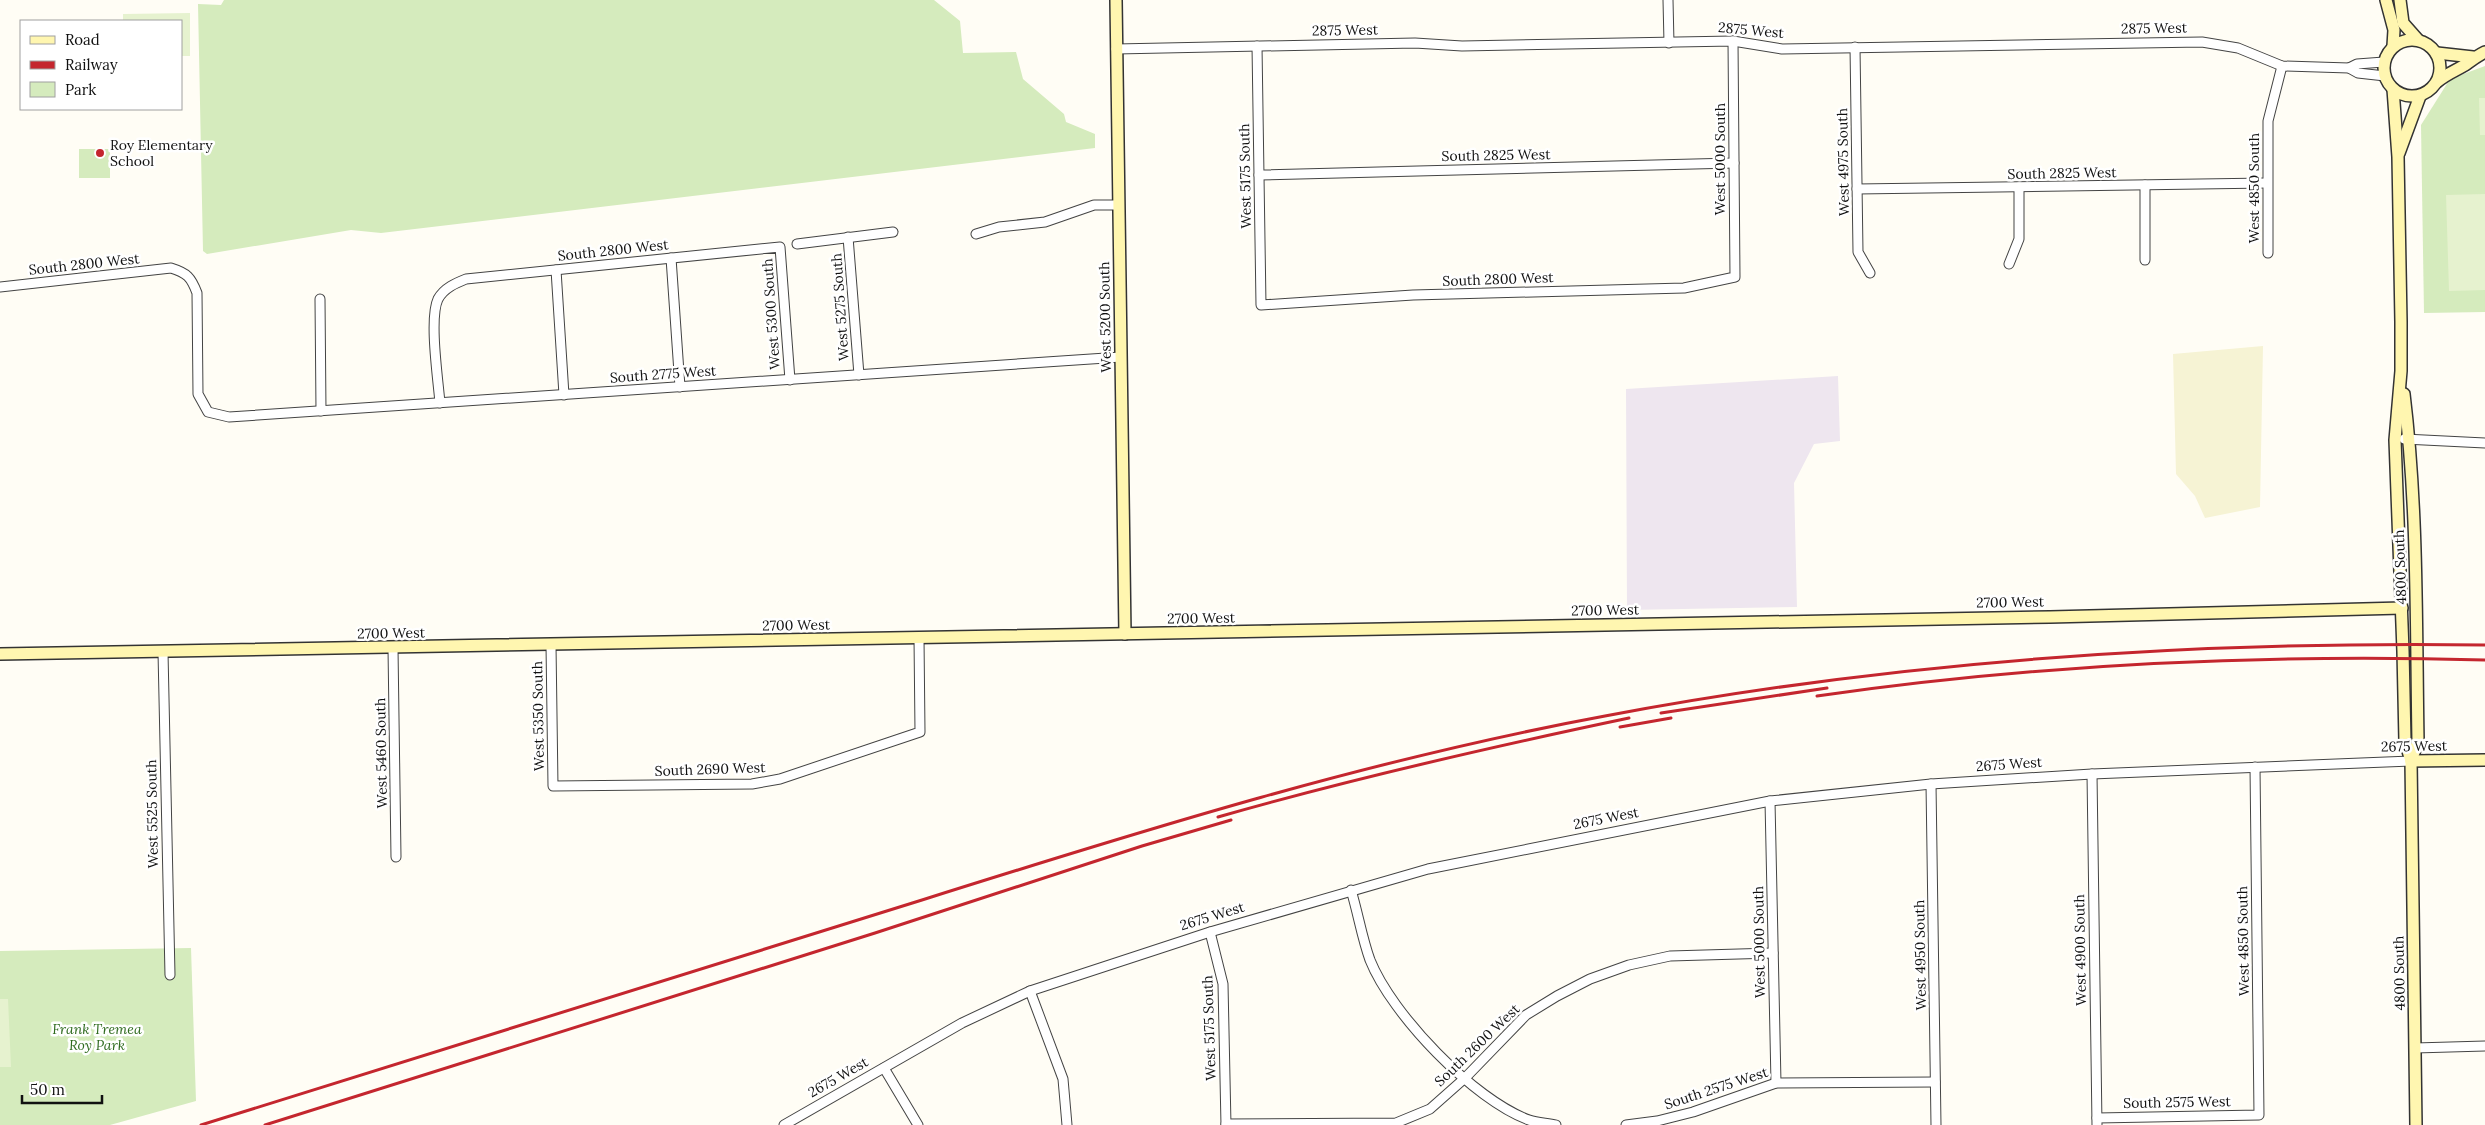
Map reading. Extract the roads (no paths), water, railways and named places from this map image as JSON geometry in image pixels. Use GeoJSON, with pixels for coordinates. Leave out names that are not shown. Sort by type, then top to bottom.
{"type":"FeatureCollection","features":[{"type":"Feature","properties":{"kind":"street","name":"West 5200 South"},"geometry":{"type":"LineString","coordinates":[[1116,0],[1125,634]]}},
{"type":"Feature","properties":{"kind":"street"},"geometry":{"type":"LineString","coordinates":[[1668,0],[1669,42]]}},
{"type":"Feature","properties":{"kind":"street"},"geometry":{"type":"LineString","coordinates":[[2386,0],[2394,30],[2393,46],[2384,62],[2384,76],[2392,89],[2401,94],[2420,96],[2427,93],[2449,72],[2466,65],[2473,57],[2485,52]]}},
{"type":"Feature","properties":{"kind":"street"},"geometry":{"type":"LineString","coordinates":[[2400,0],[2403,23],[2418,40]]}},
{"type":"Feature","properties":{"kind":"street"},"geometry":{"type":"LineString","coordinates":[[2393,46],[2409,40],[2418,40],[2426,43],[2437,53],[2440,64],[2437,82]]}},
{"type":"Feature","properties":{"kind":"street","name":"2875 West"},"geometry":{"type":"LineString","coordinates":[[1116,49],[1415,43],[1462,46],[1733,41],[1782,49],[2202,42],[2238,48],[2282,66],[2349,68],[2358,73],[2384,76]]}},
{"type":"Feature","properties":{"kind":"street","name":"West 5000 South"},"geometry":{"type":"LineString","coordinates":[[1733,41],[1735,277]]}},
{"type":"Feature","properties":{"kind":"street","name":"West 5175 South"},"geometry":{"type":"LineString","coordinates":[[1256,46],[1261,305]]}},
{"type":"Feature","properties":{"kind":"street","name":"West 4975 South"},"geometry":{"type":"LineString","coordinates":[[1855,48],[1858,252],[1870,272]]}},
{"type":"Feature","properties":{"kind":"street"},"geometry":{"type":"LineString","coordinates":[[2437,53],[2473,57]]}},
{"type":"Feature","properties":{"kind":"street","name":"2875 West"},"geometry":{"type":"LineString","coordinates":[[2349,68],[2357,64],[2384,62]]}},
{"type":"Feature","properties":{"kind":"street","name":"West 4850 South"},"geometry":{"type":"LineString","coordinates":[[2268,253],[2268,120],[2282,66]]}},
{"type":"Feature","properties":{"kind":"street","name":"4800 South"},"geometry":{"type":"LineString","coordinates":[[2392,89],[2398,157],[2401,371],[2395,440],[2405,741],[2411,761],[2416,1125]]}},
{"type":"Feature","properties":{"kind":"street","name":"4800 South"},"geometry":{"type":"LineString","coordinates":[[2398,157],[2420,96]]}},
{"type":"Feature","properties":{"kind":"street","name":"South 2825 West"},"geometry":{"type":"LineString","coordinates":[[1259,175],[1734,163]]}},
{"type":"Feature","properties":{"kind":"street","name":"South 2825 West"},"geometry":{"type":"LineString","coordinates":[[1857,190],[2267,183]]}},
{"type":"Feature","properties":{"kind":"street"},"geometry":{"type":"LineString","coordinates":[[2145,185],[2145,260]]}},
{"type":"Feature","properties":{"kind":"street"},"geometry":{"type":"LineString","coordinates":[[2009,264],[2019,239],[2019,187]]}},
{"type":"Feature","properties":{"kind":"street"},"geometry":{"type":"LineString","coordinates":[[976,234],[999,227],[1045,222],[1094,204],[1119,204]]}},
{"type":"Feature","properties":{"kind":"street"},"geometry":{"type":"LineString","coordinates":[[797,244],[893,232]]}},
{"type":"Feature","properties":{"kind":"street","name":"West 5275 South"},"geometry":{"type":"LineString","coordinates":[[848,237],[859,375]]}},
{"type":"Feature","properties":{"kind":"street","name":"South 2800 West"},"geometry":{"type":"LineString","coordinates":[[440,403],[434,314],[439,298],[450,286],[466,279],[780,247]]}},
{"type":"Feature","properties":{"kind":"street","name":"West 5300 South"},"geometry":{"type":"LineString","coordinates":[[780,247],[790,380]]}},
{"type":"Feature","properties":{"kind":"street"},"geometry":{"type":"LineString","coordinates":[[671,258],[680,387]]}},
{"type":"Feature","properties":{"kind":"street","name":"South 2800 West"},"geometry":{"type":"LineString","coordinates":[[0,287],[171,268],[187,273],[192,279],[197,293],[198,394],[208,412]]}},
{"type":"Feature","properties":{"kind":"street"},"geometry":{"type":"LineString","coordinates":[[556,270],[564,395]]}},
{"type":"Feature","properties":{"kind":"street","name":"South 2800 West"},"geometry":{"type":"LineString","coordinates":[[1261,305],[1413,296],[1684,288],[1735,277]]}},
{"type":"Feature","properties":{"kind":"street"},"geometry":{"type":"LineString","coordinates":[[320,299],[321,411]]}},
{"type":"Feature","properties":{"kind":"street","name":"South 2775 West"},"geometry":{"type":"LineString","coordinates":[[208,412],[229,418],[1121,357]]}},
{"type":"Feature","properties":{"kind":"street","name":"4800 South"},"geometry":{"type":"LineString","coordinates":[[2401,371],[2409,440],[2413,531],[2418,741],[2411,761]]}},
{"type":"Feature","properties":{"kind":"street"},"geometry":{"type":"LineString","coordinates":[[2409,440],[2473,441],[2485,443]]}},
{"type":"Feature","properties":{"kind":"street"},"geometry":{"type":"LineString","coordinates":[[2402,608],[2408,580],[2413,531]]}},
{"type":"Feature","properties":{"kind":"street","name":"2700 West"},"geometry":{"type":"LineString","coordinates":[[0,654],[920,638],[2402,608]]}},
{"type":"Feature","properties":{"kind":"street","name":"South 2690 West"},"geometry":{"type":"LineString","coordinates":[[553,786],[752,784],[780,779],[920,732],[920,638]]}},
{"type":"Feature","properties":{"kind":"street","name":"West 5350 South"},"geometry":{"type":"LineString","coordinates":[[551,645],[553,786]]}},
{"type":"Feature","properties":{"kind":"street","name":"West 5460 South"},"geometry":{"type":"LineString","coordinates":[[393,648],[396,857]]}},
{"type":"Feature","properties":{"kind":"street","name":"West 5525 South"},"geometry":{"type":"LineString","coordinates":[[163,652],[170,974]]}},
{"type":"Feature","properties":{"kind":"street","name":"2675 West"},"geometry":{"type":"LineString","coordinates":[[784,1125],[962,1023],[1030,990],[1210,932],[1428,869],[1770,801],[1931,784],[2092,774],[2411,761],[2485,760]]}},
{"type":"Feature","properties":{"kind":"street","name":"West 4850 South"},"geometry":{"type":"LineString","coordinates":[[2255,768],[2259,1115]]}},
{"type":"Feature","properties":{"kind":"street","name":"West 4900 South"},"geometry":{"type":"LineString","coordinates":[[2092,774],[2097,1121]]}},
{"type":"Feature","properties":{"kind":"street","name":"West 4950 South"},"geometry":{"type":"LineString","coordinates":[[1931,784],[1936,1125]]}},
{"type":"Feature","properties":{"kind":"street","name":"West 5000 South"},"geometry":{"type":"LineString","coordinates":[[1770,801],[1776,1083]]}},
{"type":"Feature","properties":{"kind":"street"},"geometry":{"type":"LineString","coordinates":[[1351,890],[1370,960],[1392,1000],[1412,1028],[1465,1078],[1498,1104],[1530,1120],[1556,1125]]}},
{"type":"Feature","properties":{"kind":"street","name":"West 5175 South"},"geometry":{"type":"LineString","coordinates":[[1210,932],[1223,984],[1226,1125]]}},
{"type":"Feature","properties":{"kind":"street","name":"South 2600 West"},"geometry":{"type":"LineString","coordinates":[[1226,1125],[1396,1123],[1430,1108],[1465,1078],[1526,1015],[1590,979],[1629,965],[1670,956],[1773,953]]}},
{"type":"Feature","properties":{"kind":"street"},"geometry":{"type":"LineString","coordinates":[[1030,990],[1063,1079],[1067,1125]]}},
{"type":"Feature","properties":{"kind":"street"},"geometry":{"type":"LineString","coordinates":[[2415,1048],[2485,1046]]}},
{"type":"Feature","properties":{"kind":"street"},"geometry":{"type":"LineString","coordinates":[[884,1068],[918,1125]]}},
{"type":"Feature","properties":{"kind":"street","name":"South 2575 West"},"geometry":{"type":"LineString","coordinates":[[1626,1125],[1656,1121],[1693,1112],[1776,1083],[1935,1082]]}},
{"type":"Feature","properties":{"kind":"street","name":"South 2575 West"},"geometry":{"type":"LineString","coordinates":[[2097,1121],[2259,1115]]}},
{"type":"Feature","properties":{"kind":"railway"},"geometry":{"type":"LineString","coordinates":[[201,1125],[1006,873],[1176,822],[1346,774],[1518,733],[1714,697],[1823,681],[1933,668],[2153,651],[2374,645],[2485,645]]}},
{"type":"Feature","properties":{"kind":"railway"},"geometry":{"type":"LineString","coordinates":[[1817,696],[1983,676],[2150,664],[2234,660],[2485,660]]}},
{"type":"Feature","properties":{"kind":"railway"},"geometry":{"type":"LineString","coordinates":[[1661,713],[1827,688]]}},
{"type":"Feature","properties":{"kind":"railway"},"geometry":{"type":"LineString","coordinates":[[1218,817],[1320,789],[1423,764],[1629,718]]}},
{"type":"Feature","properties":{"kind":"railway"},"geometry":{"type":"LineString","coordinates":[[1620,727],[1671,718]]}},
{"type":"Feature","properties":{"kind":"railway"},"geometry":{"type":"LineString","coordinates":[[265,1125],[875,933],[1142,846],[1231,820]]}},
{"type":"Feature","properties":{"kind":"place","name":"Roy Elementary School"},"geometry":{"type":"Point","coordinates":[100,153]}},
{"type":"Feature","properties":{"kind":"park label","name":"Frank Tremea Roy Park"},"geometry":{"type":"Point","coordinates":[97,1038]}}]}
